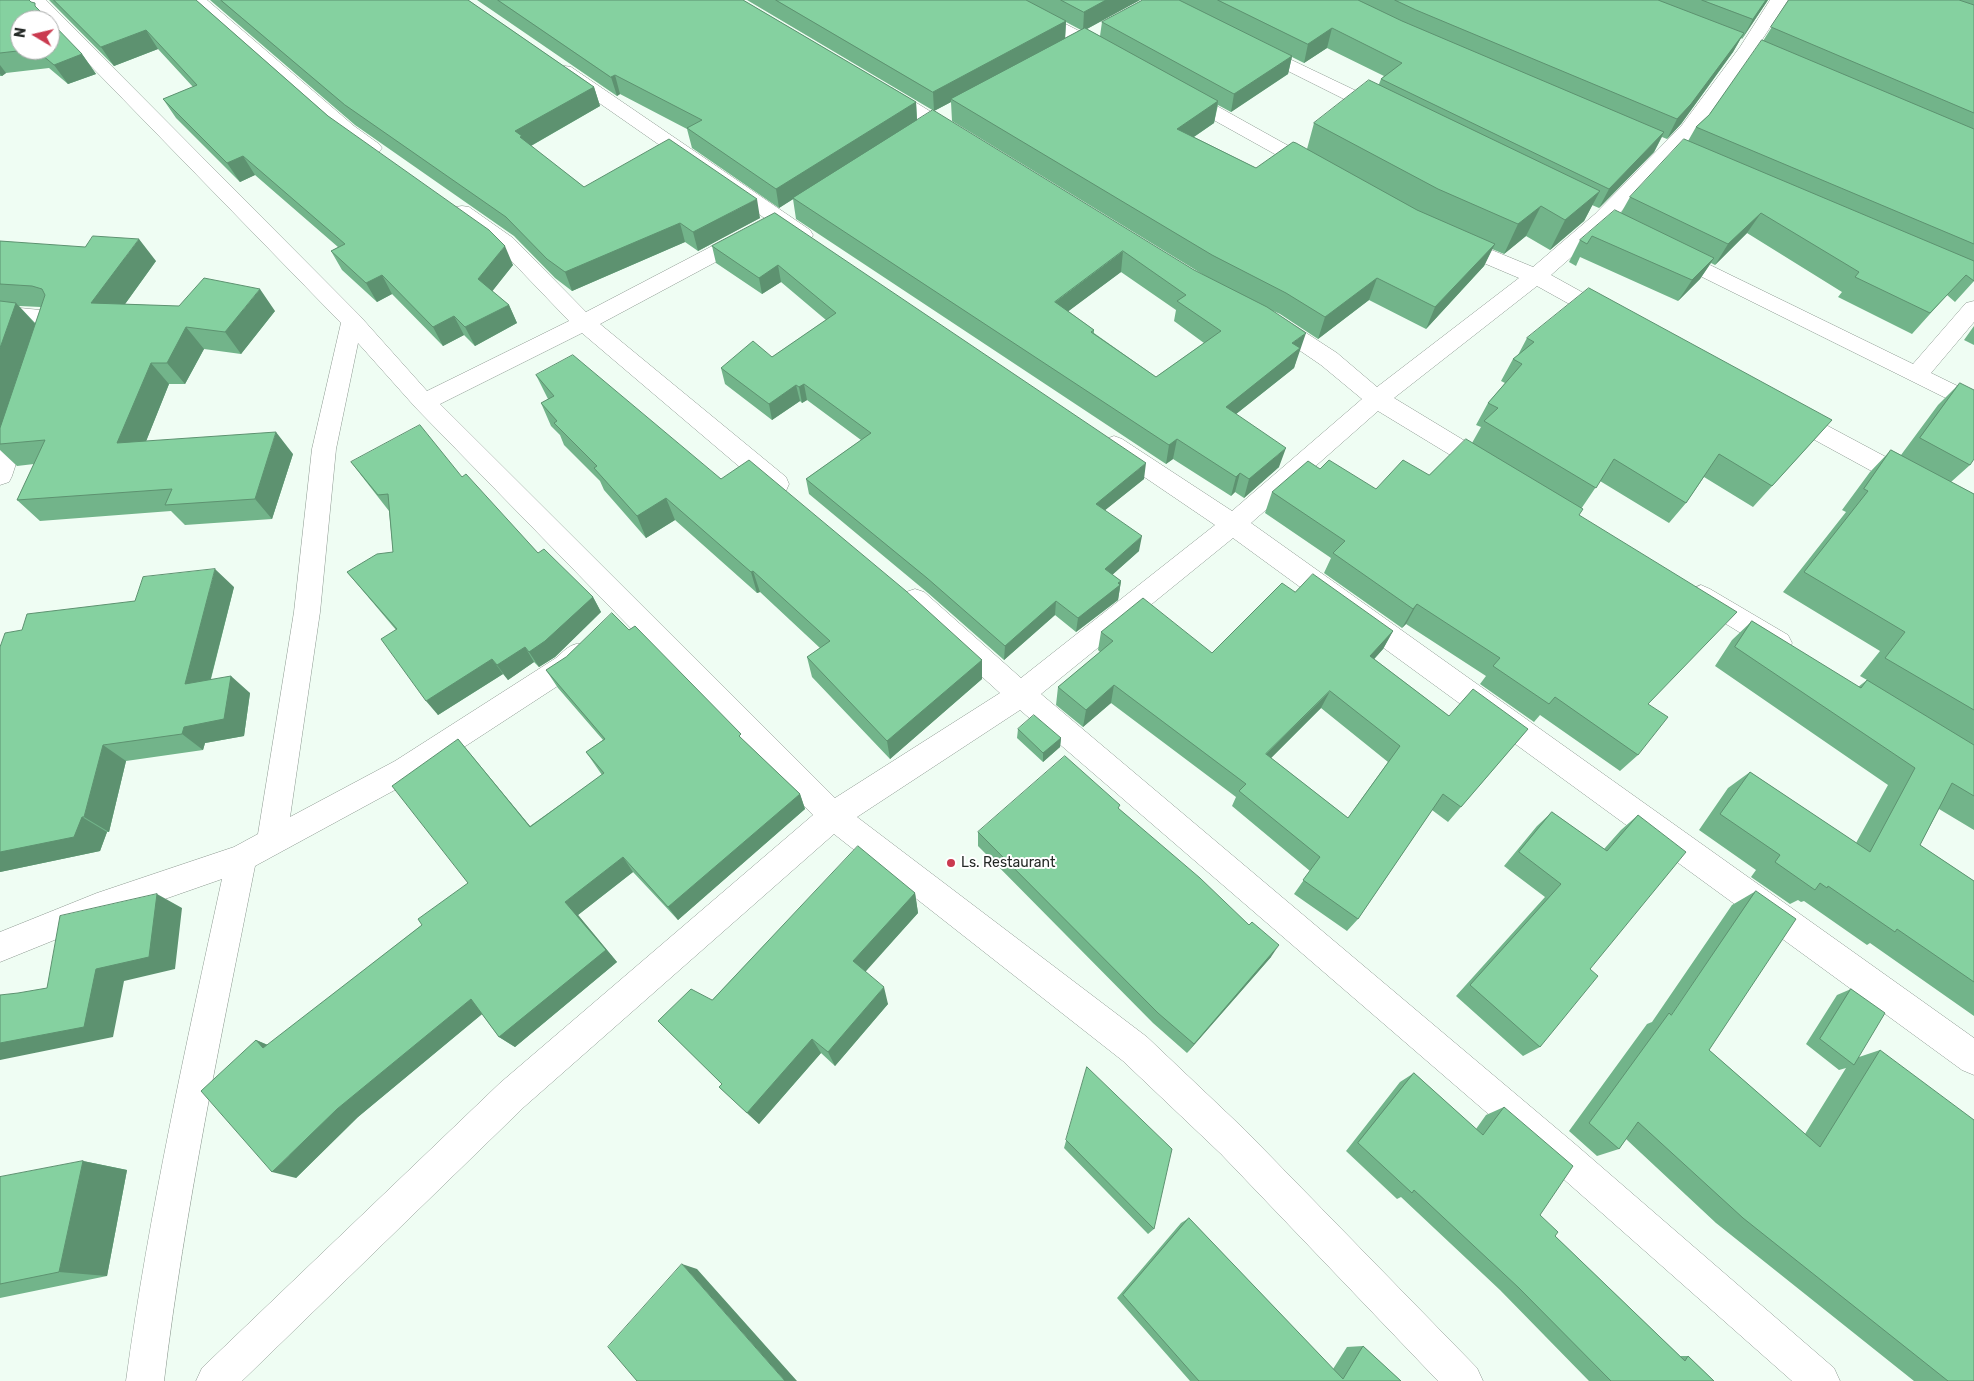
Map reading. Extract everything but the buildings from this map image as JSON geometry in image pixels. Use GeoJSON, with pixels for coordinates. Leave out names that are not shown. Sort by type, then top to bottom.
{"type":"FeatureCollection","features":[{"type":"Feature","properties":{"kind":"street"},"geometry":{"type":"LineString","coordinates":[[36,0],[352,321],[424,402],[832,816],[1134,1049],[1233,1142],[1464,1381]]}},
{"type":"Feature","properties":{"kind":"street"},"geometry":{"type":"LineString","coordinates":[[197,0],[347,130],[386,158]]}},
{"type":"Feature","properties":{"kind":"street"},"geometry":{"type":"LineString","coordinates":[[1006,0],[1120,60]]}},
{"type":"Feature","properties":{"kind":"street"},"geometry":{"type":"LineString","coordinates":[[215,1381],[512,1095],[832,816],[1021,694],[1233,524],[1377,399],[1536,276],[1602,219],[1689,130],[1747,50],[1779,0]]}},
{"type":"Feature","properties":{"kind":"street"},"geometry":{"type":"LineString","coordinates":[[1238,40],[1398,118]]}},
{"type":"Feature","properties":{"kind":"street"},"geometry":{"type":"LineString","coordinates":[[552,62],[788,214],[821,247]]}},
{"type":"Feature","properties":{"kind":"street"},"geometry":{"type":"LineString","coordinates":[[866,81],[975,147]]}},
{"type":"Feature","properties":{"kind":"street"},"geometry":{"type":"LineString","coordinates":[[1163,84],[1329,176]]}},
{"type":"Feature","properties":{"kind":"street"},"geometry":{"type":"LineString","coordinates":[[450,204],[506,243],[584,323],[796,501]]}},
{"type":"Feature","properties":{"kind":"street"},"geometry":{"type":"LineString","coordinates":[[424,402],[584,323],[788,214]]}},
{"type":"Feature","properties":{"kind":"street"},"geometry":{"type":"LineString","coordinates":[[1438,235],[1509,267],[1536,276],[1630,328]]}},
{"type":"Feature","properties":{"kind":"street"},"geometry":{"type":"LineString","coordinates":[[1654,245],[1974,404]]}},
{"type":"Feature","properties":{"kind":"street"},"geometry":{"type":"LineString","coordinates":[[1916,375],[1974,308]]}},
{"type":"Feature","properties":{"kind":"street"},"geometry":{"type":"LineString","coordinates":[[0,312],[52,316],[37,363]]}},
{"type":"Feature","properties":{"kind":"street"},"geometry":{"type":"LineString","coordinates":[[1255,313],[1271,321],[1329,359],[1377,399],[1505,477]]}},
{"type":"Feature","properties":{"kind":"street"},"geometry":{"type":"LineString","coordinates":[[271,843],[307,612],[324,449],[352,321]]}},
{"type":"Feature","properties":{"kind":"street"},"geometry":{"type":"LineString","coordinates":[[0,476],[25,401]]}},
{"type":"Feature","properties":{"kind":"street"},"geometry":{"type":"LineString","coordinates":[[1766,403],[1974,515]]}},
{"type":"Feature","properties":{"kind":"street"},"geometry":{"type":"LineString","coordinates":[[1093,430],[1233,524],[1974,1058]]}},
{"type":"Feature","properties":{"kind":"street"},"geometry":{"type":"LineString","coordinates":[[895,583],[1021,694],[1563,1156],[1821,1381]]}},
{"type":"Feature","properties":{"kind":"street"},"geometry":{"type":"LineString","coordinates":[[1684,586],[1795,653]]}},
{"type":"Feature","properties":{"kind":"street"},"geometry":{"type":"LineString","coordinates":[[0,947],[97,908],[242,858],[271,843],[405,770],[566,666],[627,608]]}},
{"type":"Feature","properties":{"kind":"street"},"geometry":{"type":"LineString","coordinates":[[145,1381],[152,1322],[181,1150],[242,858]]}},
{"type":"Feature","properties":{"kind":"place","name":"Ls. Restaurant"},"geometry":{"type":"Point","coordinates":[951,863]}}]}
